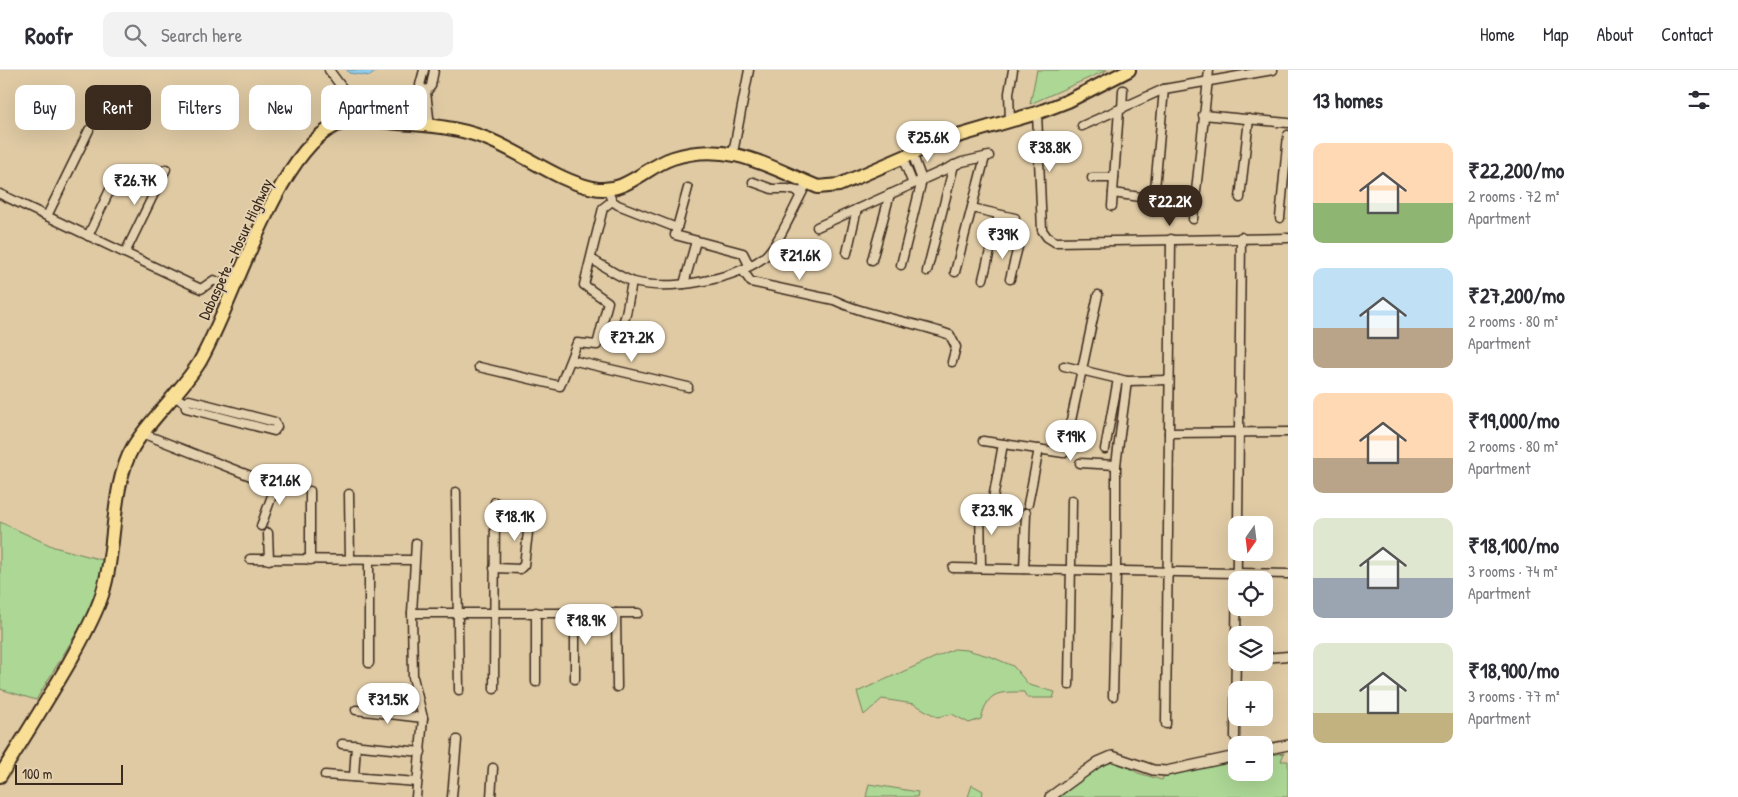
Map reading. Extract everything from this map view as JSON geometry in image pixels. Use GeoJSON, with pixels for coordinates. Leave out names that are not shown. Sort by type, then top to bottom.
{"type":"FeatureCollection","features":[{"type":"Feature","properties":{"kind":"highway"},"geometry":{"type":"LineString","coordinates":[[610,196],[628,183],[674,158],[720,152],[750,157],[804,187],[839,185],[942,141],[1037,113],[1068,101],[1129,70]]}},
{"type":"Feature","properties":{"kind":"highway","name":"Dabaspete - Hosur Highway"},"geometry":{"type":"LineString","coordinates":[[427,126],[451,128],[486,138],[573,182],[610,196]]}},
{"type":"Feature","properties":{"kind":"highway","name":"Dabaspete - Hosur Highway"},"geometry":{"type":"LineString","coordinates":[[0,776],[58,683],[94,618],[109,573],[121,481],[134,446],[180,400],[201,360],[268,210],[300,157],[327,130]]}},
{"type":"Feature","properties":{"kind":"street"},"geometry":{"type":"LineString","coordinates":[[329,70],[340,85]]}},
{"type":"Feature","properties":{"kind":"street"},"geometry":{"type":"LineString","coordinates":[[420,85],[424,70]]}},
{"type":"Feature","properties":{"kind":"street"},"geometry":{"type":"LineString","coordinates":[[427,91],[431,86],[434,70]]}},
{"type":"Feature","properties":{"kind":"street"},"geometry":{"type":"LineString","coordinates":[[733,153],[749,70]]}},
{"type":"Feature","properties":{"kind":"street"},"geometry":{"type":"LineString","coordinates":[[1010,121],[1009,93],[1013,70]]}},
{"type":"Feature","properties":{"kind":"street"},"geometry":{"type":"LineString","coordinates":[[1193,219],[1209,70]]}},
{"type":"Feature","properties":{"kind":"street"},"geometry":{"type":"LineString","coordinates":[[1082,126],[1164,89],[1273,70]]}},
{"type":"Feature","properties":{"kind":"street"},"geometry":{"type":"LineString","coordinates":[[1153,211],[1164,89]]}},
{"type":"Feature","properties":{"kind":"street"},"geometry":{"type":"LineString","coordinates":[[1112,206],[1123,90]]}},
{"type":"Feature","properties":{"kind":"street"},"geometry":{"type":"LineString","coordinates":[[427,100],[430,126]]}},
{"type":"Feature","properties":{"kind":"street"},"geometry":{"type":"LineString","coordinates":[[1037,113],[1042,230],[1047,237],[1055,242],[1171,238],[1288,238]]}},
{"type":"Feature","properties":{"kind":"street"},"geometry":{"type":"LineString","coordinates":[[1203,115],[1288,123]]}},
{"type":"Feature","properties":{"kind":"street"},"geometry":{"type":"LineString","coordinates":[[1240,198],[1250,119]]}},
{"type":"Feature","properties":{"kind":"street"},"geometry":{"type":"LineString","coordinates":[[47,216],[89,130]]}},
{"type":"Feature","properties":{"kind":"street"},"geometry":{"type":"LineString","coordinates":[[1280,218],[1288,135]]}},
{"type":"Feature","properties":{"kind":"street"},"geometry":{"type":"LineString","coordinates":[[901,265],[922,180],[907,155]]}},
{"type":"Feature","properties":{"kind":"street"},"geometry":{"type":"LineString","coordinates":[[907,155],[913,184]]}},
{"type":"Feature","properties":{"kind":"street"},"geometry":{"type":"LineString","coordinates":[[817,227],[954,166],[987,157],[955,272]]}},
{"type":"Feature","properties":{"kind":"street"},"geometry":{"type":"LineString","coordinates":[[927,271],[954,166]]}},
{"type":"Feature","properties":{"kind":"street"},"geometry":{"type":"LineString","coordinates":[[124,253],[166,168]]}},
{"type":"Feature","properties":{"kind":"street"},"geometry":{"type":"LineString","coordinates":[[88,236],[116,177]]}},
{"type":"Feature","properties":{"kind":"street"},"geometry":{"type":"LineString","coordinates":[[1092,178],[1114,178]]}},
{"type":"Feature","properties":{"kind":"street"},"geometry":{"type":"LineString","coordinates":[[753,182],[772,189],[804,187]]}},
{"type":"Feature","properties":{"kind":"street"},"geometry":{"type":"LineString","coordinates":[[591,258],[632,282],[649,285],[684,284],[746,268],[763,258],[773,246],[804,187]]}},
{"type":"Feature","properties":{"kind":"street"},"geometry":{"type":"LineString","coordinates":[[688,188],[675,235],[743,252],[751,282],[834,300],[847,306],[923,325],[950,335],[956,347],[952,362]]}},
{"type":"Feature","properties":{"kind":"street"},"geometry":{"type":"LineString","coordinates":[[1113,193],[1194,205]]}},
{"type":"Feature","properties":{"kind":"street"},"geometry":{"type":"LineString","coordinates":[[0,194],[201,289],[214,280],[233,290]]}},
{"type":"Feature","properties":{"kind":"street"},"geometry":{"type":"LineString","coordinates":[[872,260],[890,194]]}},
{"type":"Feature","properties":{"kind":"street"},"geometry":{"type":"LineString","coordinates":[[479,367],[560,386],[577,343],[596,345],[606,316],[608,302],[584,285],[604,208],[610,196],[677,228]]}},
{"type":"Feature","properties":{"kind":"street"},"geometry":{"type":"LineString","coordinates":[[972,208],[1014,218]]}},
{"type":"Feature","properties":{"kind":"street"},"geometry":{"type":"LineString","coordinates":[[847,253],[858,209]]}},
{"type":"Feature","properties":{"kind":"street"},"geometry":{"type":"LineString","coordinates":[[983,280],[999,215]]}},
{"type":"Feature","properties":{"kind":"street"},"geometry":{"type":"LineString","coordinates":[[1166,724],[1169,572],[1168,380],[1171,238]]}},
{"type":"Feature","properties":{"kind":"street"},"geometry":{"type":"LineString","coordinates":[[1238,516],[1237,432],[1241,238]]}},
{"type":"Feature","properties":{"kind":"street"},"geometry":{"type":"LineString","coordinates":[[993,240],[1018,247],[1010,279]]}},
{"type":"Feature","properties":{"kind":"street"},"geometry":{"type":"LineString","coordinates":[[684,284],[696,241]]}},
{"type":"Feature","properties":{"kind":"street"},"geometry":{"type":"LineString","coordinates":[[617,342],[626,314],[632,282]]}},
{"type":"Feature","properties":{"kind":"street"},"geometry":{"type":"LineString","coordinates":[[983,441],[1064,453],[1098,295]]}},
{"type":"Feature","properties":{"kind":"street"},"geometry":{"type":"LineString","coordinates":[[571,360],[688,387]]}},
{"type":"Feature","properties":{"kind":"street"},"geometry":{"type":"LineString","coordinates":[[1064,366],[1127,381],[1168,380]]}},
{"type":"Feature","properties":{"kind":"street"},"geometry":{"type":"LineString","coordinates":[[1105,449],[1118,379]]}},
{"type":"Feature","properties":{"kind":"street"},"geometry":{"type":"LineString","coordinates":[[1113,696],[1116,465],[1127,381]]}},
{"type":"Feature","properties":{"kind":"street"},"geometry":{"type":"LineString","coordinates":[[180,400],[189,400],[275,422],[277,427],[274,431],[186,408],[180,400]]}},
{"type":"Feature","properties":{"kind":"street"},"geometry":{"type":"LineString","coordinates":[[1169,432],[1288,432]]}},
{"type":"Feature","properties":{"kind":"street"},"geometry":{"type":"LineString","coordinates":[[144,434],[277,483],[261,526]]}},
{"type":"Feature","properties":{"kind":"street"},"geometry":{"type":"LineString","coordinates":[[993,499],[1003,444]]}},
{"type":"Feature","properties":{"kind":"street"},"geometry":{"type":"LineString","coordinates":[[1028,504],[1039,449]]}},
{"type":"Feature","properties":{"kind":"street"},"geometry":{"type":"LineString","coordinates":[[1080,463],[1116,465]]}},
{"type":"Feature","properties":{"kind":"street"},"geometry":{"type":"LineString","coordinates":[[310,490],[310,560]]}},
{"type":"Feature","properties":{"kind":"street"},"geometry":{"type":"LineString","coordinates":[[456,492],[456,612],[459,690]]}},
{"type":"Feature","properties":{"kind":"street"},"geometry":{"type":"LineString","coordinates":[[349,494],[350,560]]}},
{"type":"Feature","properties":{"kind":"street"},"geometry":{"type":"LineString","coordinates":[[1069,685],[1069,570],[1072,500]]}},
{"type":"Feature","properties":{"kind":"street"},"geometry":{"type":"LineString","coordinates":[[494,688],[495,502]]}},
{"type":"Feature","properties":{"kind":"street"},"geometry":{"type":"LineString","coordinates":[[980,504],[980,568]]}},
{"type":"Feature","properties":{"kind":"street"},"geometry":{"type":"LineString","coordinates":[[494,568],[520,569],[524,565],[531,508]]}},
{"type":"Feature","properties":{"kind":"street"},"geometry":{"type":"LineString","coordinates":[[1024,569],[1026,513]]}},
{"type":"Feature","properties":{"kind":"street"},"geometry":{"type":"LineString","coordinates":[[268,533],[269,560]]}},
{"type":"Feature","properties":{"kind":"street"},"geometry":{"type":"LineString","coordinates":[[416,543],[412,613],[413,677],[423,718],[416,797]]}},
{"type":"Feature","properties":{"kind":"street"},"geometry":{"type":"LineString","coordinates":[[250,559],[414,560]]}},
{"type":"Feature","properties":{"kind":"street"},"geometry":{"type":"LineString","coordinates":[[369,560],[369,662]]}},
{"type":"Feature","properties":{"kind":"street"},"geometry":{"type":"LineString","coordinates":[[953,568],[1228,573]]}},
{"type":"Feature","properties":{"kind":"street"},"geometry":{"type":"LineString","coordinates":[[1273,574],[1288,574]]}},
{"type":"Feature","properties":{"kind":"street"},"geometry":{"type":"LineString","coordinates":[[536,612],[536,682]]}},
{"type":"Feature","properties":{"kind":"street"},"geometry":{"type":"LineString","coordinates":[[575,612],[575,679]]}},
{"type":"Feature","properties":{"kind":"street"},"geometry":{"type":"LineString","coordinates":[[412,613],[638,613]]}},
{"type":"Feature","properties":{"kind":"street"},"geometry":{"type":"LineString","coordinates":[[616,613],[617,687]]}},
{"type":"Feature","properties":{"kind":"street"},"geometry":{"type":"LineString","coordinates":[[1273,657],[1288,656]]}},
{"type":"Feature","properties":{"kind":"street"},"geometry":{"type":"LineString","coordinates":[[1236,671],[1236,736]]}},
{"type":"Feature","properties":{"kind":"street"},"geometry":{"type":"LineString","coordinates":[[356,710],[423,718]]}},
{"type":"Feature","properties":{"kind":"street"},"geometry":{"type":"LineString","coordinates":[[452,797],[457,740]]}},
{"type":"Feature","properties":{"kind":"street"},"geometry":{"type":"LineString","coordinates":[[342,744],[421,752]]}},
{"type":"Feature","properties":{"kind":"street"},"geometry":{"type":"LineString","coordinates":[[354,777],[356,745]]}},
{"type":"Feature","properties":{"kind":"street"},"geometry":{"type":"LineString","coordinates":[[1273,748],[1288,745]]}},
{"type":"Feature","properties":{"kind":"street"},"geometry":{"type":"LineString","coordinates":[[1050,797],[1098,762],[1112,756],[1153,770],[1166,771],[1228,758]]}},
{"type":"Feature","properties":{"kind":"street"},"geometry":{"type":"LineString","coordinates":[[491,797],[494,768]]}},
{"type":"Feature","properties":{"kind":"street"},"geometry":{"type":"LineString","coordinates":[[325,775],[417,782]]}},
{"type":"Feature","properties":{"kind":"green space"},"geometry":{"type":"Polygon","coordinates":[[[1037,70],[1107,70],[1030,104],[1037,70]]]}},
{"type":"Feature","properties":{"kind":"green space"},"geometry":{"type":"Polygon","coordinates":[[[0,522],[54,547],[106,561],[86,617],[36,700],[0,689],[0,522]]]}},
{"type":"Feature","properties":{"kind":"green space"},"geometry":{"type":"Polygon","coordinates":[[[954,649],[967,650],[992,657],[1013,666],[1029,685],[1055,692],[1053,698],[1027,698],[1024,692],[1001,693],[995,695],[987,703],[981,719],[969,723],[952,714],[937,717],[914,704],[882,699],[864,715],[857,692],[954,649]]]}},
{"type":"Feature","properties":{"kind":"green space"},"geometry":{"type":"Polygon","coordinates":[[[1284,753],[1281,761],[1288,761],[1288,797],[1057,797],[1100,766],[1116,761],[1138,773],[1162,780],[1163,777],[1228,763],[1228,781],[1273,781],[1273,755],[1284,753]]]}},
{"type":"Feature","properties":{"kind":"green space"},"geometry":{"type":"Polygon","coordinates":[[[869,784],[918,792],[917,797],[866,797],[869,784]]]}},
{"type":"Feature","properties":{"kind":"green space"},"geometry":{"type":"Polygon","coordinates":[[[972,785],[983,791],[982,797],[968,797],[972,785]]]}},
{"type":"Feature","properties":{"kind":"water"},"geometry":{"type":"Polygon","coordinates":[[[347,70],[378,70],[370,76],[349,73],[347,70]]]}}]}
